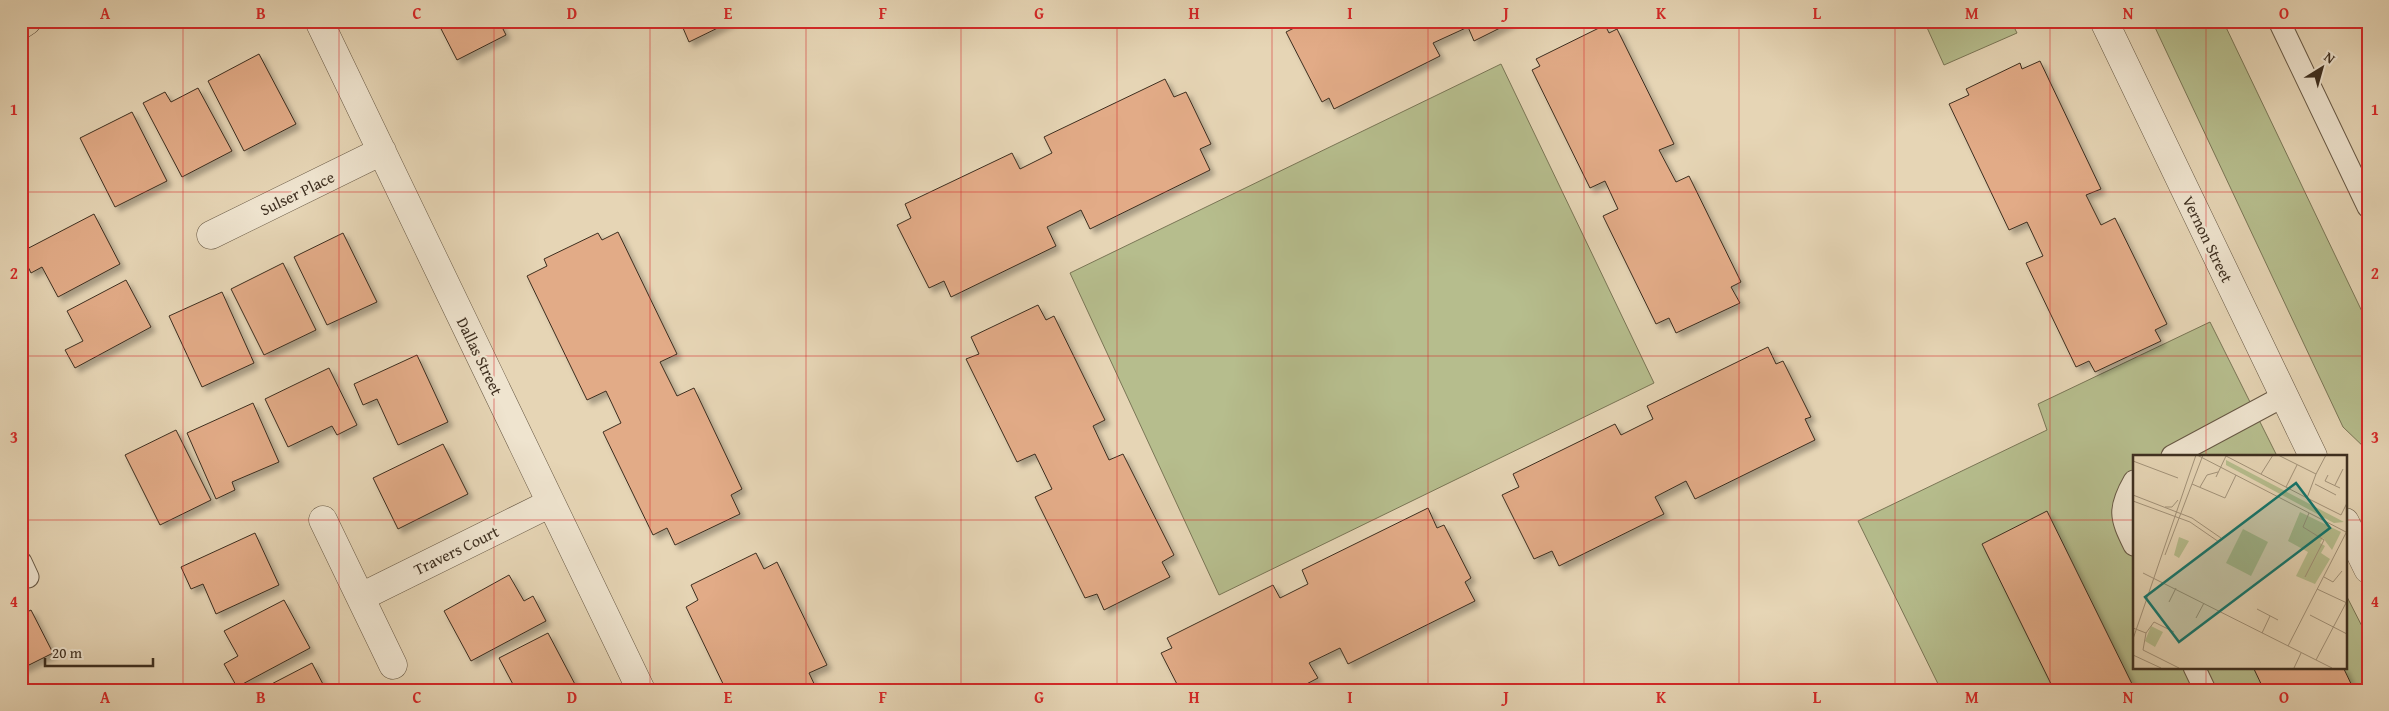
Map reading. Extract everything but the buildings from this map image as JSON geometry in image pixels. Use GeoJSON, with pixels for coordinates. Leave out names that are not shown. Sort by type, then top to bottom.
{"type":"FeatureCollection","features":[{"type":"Feature","properties":{"kind":"main road"},"geometry":{"type":"LineString","coordinates":[[21,25],[27,21]]}},
{"type":"Feature","properties":{"kind":"street","name":"Dallas Street"},"geometry":{"type":"LineString","coordinates":[[319,21],[641,690]]}},
{"type":"Feature","properties":{"kind":"street","name":"Vernon Street"},"geometry":{"type":"LineString","coordinates":[[2104,21],[2313,455]]}},
{"type":"Feature","properties":{"kind":"street","name":"Sulser Place"},"geometry":{"type":"LineString","coordinates":[[211,235],[382,151]]}},
{"type":"Feature","properties":{"kind":"street","name":"Travers Court"},"geometry":{"type":"LineString","coordinates":[[360,597],[551,503]]}},
{"type":"Feature","properties":{"kind":"street"},"geometry":{"type":"LineString","coordinates":[[324,520],[393,665]]}},
{"type":"Feature","properties":{"kind":"street"},"geometry":{"type":"LineString","coordinates":[[2346,524],[2368,569]]}},
{"type":"Feature","properties":{"kind":"lane"},"geometry":{"type":"LineString","coordinates":[[2278,21],[2368,207]]}},
{"type":"Feature","properties":{"kind":"lane"},"geometry":{"type":"LineString","coordinates":[[2174,455],[2284,396]]}},
{"type":"Feature","properties":{"kind":"lane"},"geometry":{"type":"LineString","coordinates":[[2133,483],[2122,502],[2125,526],[2133,543]]}},
{"type":"Feature","properties":{"kind":"lane"},"geometry":{"type":"LineString","coordinates":[[2194,668],[2204,690]]}},
{"type":"Feature","properties":{"kind":"green space"},"geometry":{"type":"Polygon","coordinates":[[[1924,21],[2011,21],[2017,33],[1944,65],[1924,21]]]}},
{"type":"Feature","properties":{"kind":"green space"},"geometry":{"type":"Polygon","coordinates":[[[2152,21],[2223,21],[2368,324],[2368,451],[2343,427],[2152,21]]]}},
{"type":"Feature","properties":{"kind":"green space"},"geometry":{"type":"Polygon","coordinates":[[[1501,64],[1654,383],[1219,595],[1070,273],[1501,64]]]}},
{"type":"Feature","properties":{"kind":"green space"},"geometry":{"type":"Polygon","coordinates":[[[2210,322],[2276,455],[2133,455],[2133,668],[2346,668],[2346,595],[2368,638],[2368,690],[1941,690],[1858,521],[2047,430],[2038,404],[2210,322]]]}}]}
